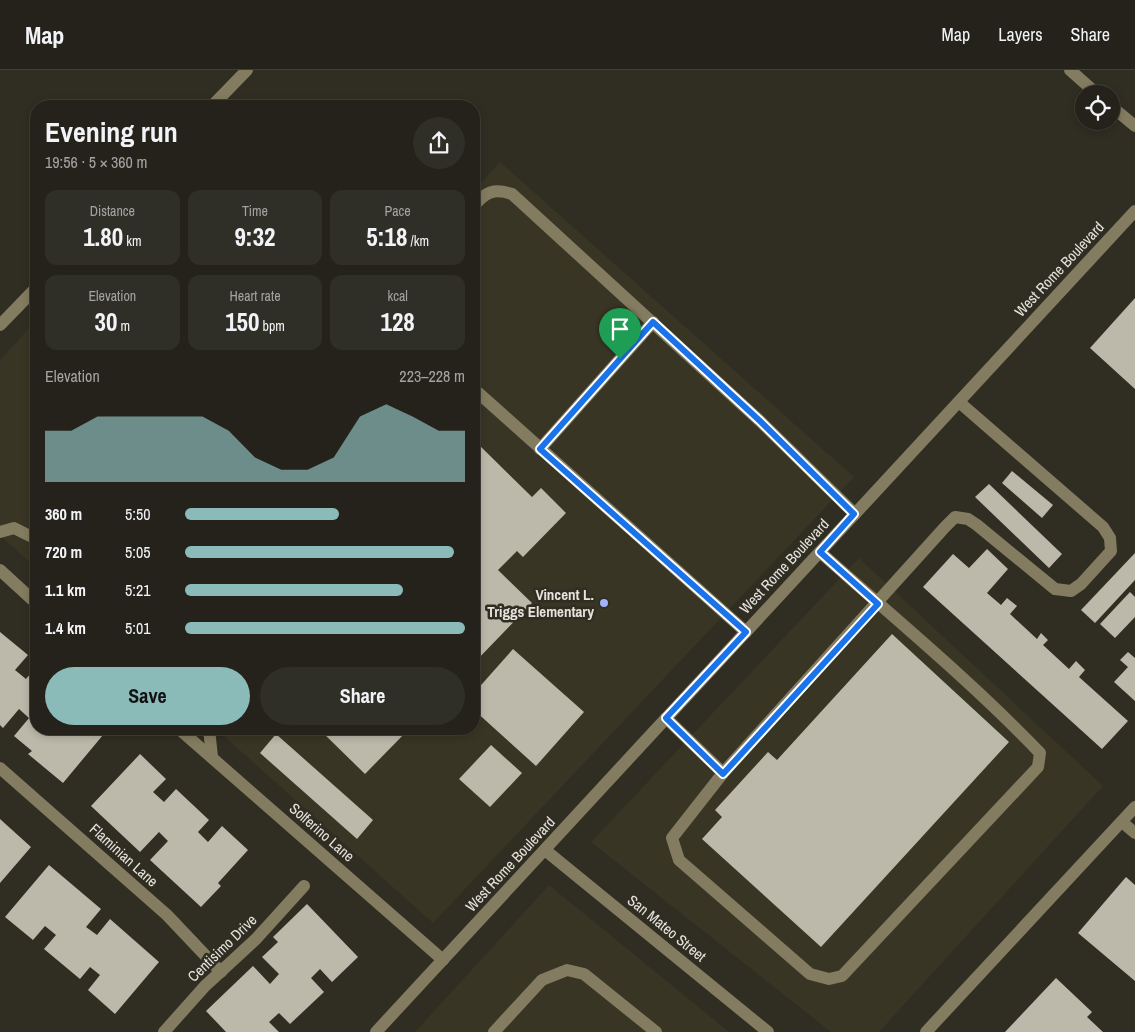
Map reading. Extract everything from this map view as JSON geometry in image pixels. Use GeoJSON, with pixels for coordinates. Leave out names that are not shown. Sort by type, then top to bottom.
{"type":"FeatureCollection","features":[{"type":"Feature","properties":{"kind":"street"},"geometry":{"type":"LineString","coordinates":[[218,100],[247,70]]}},
{"type":"Feature","properties":{"kind":"street"},"geometry":{"type":"LineString","coordinates":[[1070,70],[1088,85]]}},
{"type":"Feature","properties":{"kind":"street"},"geometry":{"type":"LineString","coordinates":[[1120,114],[1135,126]]}},
{"type":"Feature","properties":{"kind":"street"},"geometry":{"type":"LineString","coordinates":[[480,199],[485,193],[501,190],[512,194],[760,421],[854,514]]}},
{"type":"Feature","properties":{"kind":"street","name":"West Rome Boulevard"},"geometry":{"type":"LineString","coordinates":[[376,1032],[1135,211]]}},
{"type":"Feature","properties":{"kind":"street"},"geometry":{"type":"LineString","coordinates":[[0,325],[30,294]]}},
{"type":"Feature","properties":{"kind":"street"},"geometry":{"type":"LineString","coordinates":[[540,449],[653,322]]}},
{"type":"Feature","properties":{"kind":"street"},"geometry":{"type":"LineString","coordinates":[[480,394],[746,632]]}},
{"type":"Feature","properties":{"kind":"street"},"geometry":{"type":"LineString","coordinates":[[820,552],[878,604],[1008,719],[1040,753],[1038,767],[842,976],[829,979],[810,974],[679,860],[672,838],[723,774],[878,604],[956,518],[968,519],[977,525],[1055,589],[1071,591],[1081,584],[1111,551],[1110,538],[1103,528],[959,402]]}},
{"type":"Feature","properties":{"kind":"street"},"geometry":{"type":"LineString","coordinates":[[0,532],[14,528],[30,535]]}},
{"type":"Feature","properties":{"kind":"street"},"geometry":{"type":"LineString","coordinates":[[0,570],[30,598]]}},
{"type":"Feature","properties":{"kind":"street"},"geometry":{"type":"LineString","coordinates":[[666,718],[723,774]]}},
{"type":"Feature","properties":{"kind":"street","name":"Solferino Lane"},"geometry":{"type":"LineString","coordinates":[[187,735],[443,960]]}},
{"type":"Feature","properties":{"kind":"street"},"geometry":{"type":"LineString","coordinates":[[210,735],[212,757]]}},
{"type":"Feature","properties":{"kind":"street","name":"Flaminian Lane"},"geometry":{"type":"LineString","coordinates":[[0,768],[167,915],[221,972]]}},
{"type":"Feature","properties":{"kind":"street"},"geometry":{"type":"LineString","coordinates":[[926,1032],[1135,808]]}},
{"type":"Feature","properties":{"kind":"street"},"geometry":{"type":"LineString","coordinates":[[1122,822],[1135,833]]}},
{"type":"Feature","properties":{"kind":"street","name":"San Mateo Street"},"geometry":{"type":"LineString","coordinates":[[545,850],[768,1032]]}},
{"type":"Feature","properties":{"kind":"street","name":"Centisimo Drive"},"geometry":{"type":"LineString","coordinates":[[164,1032],[205,986],[256,939],[304,886]]}},
{"type":"Feature","properties":{"kind":"street"},"geometry":{"type":"LineString","coordinates":[[494,1032],[542,980],[567,970],[584,974],[656,1032]]}},
{"type":"Feature","properties":{"kind":"shaded area","name":"Vincent L. Triggs Elementary"},"geometry":{"type":"Polygon","coordinates":[[[500,162],[854,477],[433,923],[223,735],[480,735],[480,184],[500,162]]]}},
{"type":"Feature","properties":{"kind":"shaded area"},"geometry":{"type":"Polygon","coordinates":[[[30,328],[30,562],[0,535],[0,360],[30,328]]]}},
{"type":"Feature","properties":{"kind":"shaded area"},"geometry":{"type":"Polygon","coordinates":[[[859,558],[1103,786],[879,1032],[831,1032],[591,842],[859,558]]]}},
{"type":"Feature","properties":{"kind":"shaded area"},"geometry":{"type":"Polygon","coordinates":[[[549,885],[729,1032],[415,1032],[549,885]]]}},
{"type":"Feature","properties":{"kind":"building"},"geometry":{"type":"Polygon","coordinates":[[[1135,298],[1135,389],[1090,348],[1135,298]]]}},
{"type":"Feature","properties":{"kind":"building"},"geometry":{"type":"Polygon","coordinates":[[[480,446],[532,497],[541,488],[566,513],[523,557],[517,551],[498,570],[532,603],[480,657],[480,446]]]}},
{"type":"Feature","properties":{"kind":"building"},"geometry":{"type":"Polygon","coordinates":[[[1012,471],[1053,505],[1042,518],[1002,483],[1012,471]]]}},
{"type":"Feature","properties":{"kind":"building"},"geometry":{"type":"Polygon","coordinates":[[[989,484],[1062,554],[1049,568],[975,497],[989,484]]]}},
{"type":"Feature","properties":{"kind":"building"},"geometry":{"type":"Polygon","coordinates":[[[987,549],[1008,569],[987,593],[1001,605],[1007,598],[1017,606],[1010,614],[1037,639],[1041,633],[1048,640],[1043,645],[1069,669],[1076,661],[1085,670],[1079,677],[1128,721],[1102,749],[923,587],[953,554],[969,568],[987,549]]]}},
{"type":"Feature","properties":{"kind":"building"},"geometry":{"type":"Polygon","coordinates":[[[1135,553],[1135,580],[1095,623],[1081,610],[1135,553]]]}},
{"type":"Feature","properties":{"kind":"building"},"geometry":{"type":"Polygon","coordinates":[[[1130,592],[1135,597],[1135,617],[1115,638],[1100,624],[1130,592]]]}},
{"type":"Feature","properties":{"kind":"building"},"geometry":{"type":"Polygon","coordinates":[[[0,632],[28,655],[15,670],[26,679],[30,674],[30,735],[103,735],[63,783],[28,754],[32,751],[14,736],[29,718],[19,709],[3,728],[0,725],[0,632]]]}},
{"type":"Feature","properties":{"kind":"building"},"geometry":{"type":"Polygon","coordinates":[[[892,634],[1009,742],[821,947],[702,839],[722,817],[715,810],[768,752],[777,760],[892,634]]]}},
{"type":"Feature","properties":{"kind":"building"},"geometry":{"type":"Polygon","coordinates":[[[513,649],[584,712],[536,766],[480,715],[480,686],[513,649]]]}},
{"type":"Feature","properties":{"kind":"building"},"geometry":{"type":"Polygon","coordinates":[[[1128,652],[1135,658],[1135,701],[1114,682],[1128,667],[1120,660],[1128,652]]]}},
{"type":"Feature","properties":{"kind":"building"},"geometry":{"type":"Polygon","coordinates":[[[277,735],[373,820],[357,839],[260,753],[277,735]]]}},
{"type":"Feature","properties":{"kind":"building"},"geometry":{"type":"Polygon","coordinates":[[[325,735],[403,735],[365,774],[325,735]]]}},
{"type":"Feature","properties":{"kind":"building"},"geometry":{"type":"Polygon","coordinates":[[[491,745],[522,773],[490,807],[459,779],[491,745]]]}},
{"type":"Feature","properties":{"kind":"building"},"geometry":{"type":"Polygon","coordinates":[[[140,754],[166,779],[153,792],[164,802],[176,789],[209,820],[198,832],[208,842],[222,826],[248,850],[218,883],[221,886],[201,907],[150,860],[168,841],[159,832],[140,852],[91,806],[140,754]]]}},
{"type":"Feature","properties":{"kind":"building"},"geometry":{"type":"Polygon","coordinates":[[[0,819],[31,847],[0,883],[0,819]]]}},
{"type":"Feature","properties":{"kind":"building"},"geometry":{"type":"Polygon","coordinates":[[[49,865],[101,909],[86,927],[97,935],[110,919],[159,962],[115,1014],[88,990],[100,975],[90,967],[80,979],[44,949],[56,935],[45,926],[33,940],[5,917],[49,865]]]}},
{"type":"Feature","properties":{"kind":"building"},"geometry":{"type":"Polygon","coordinates":[[[1126,877],[1135,885],[1135,981],[1078,933],[1126,877]]]}},
{"type":"Feature","properties":{"kind":"building"},"geometry":{"type":"Polygon","coordinates":[[[307,904],[358,957],[332,982],[320,969],[311,978],[324,992],[290,1024],[279,1013],[269,1022],[279,1032],[226,1032],[206,1011],[253,966],[270,984],[279,974],[262,957],[278,942],[273,937],[307,904]]]}},
{"type":"Feature","properties":{"kind":"building"},"geometry":{"type":"Polygon","coordinates":[[[1056,978],[1092,1012],[1087,1017],[1103,1032],[1005,1032],[1056,978]]]}},
{"type":"Feature","properties":{"kind":"place","name":"Vincent L. Triggs Elementary"},"geometry":{"type":"Point","coordinates":[604,603]}},
{"type":"Feature","properties":{"kind":"route"},"geometry":{"type":"LineString","coordinates":[[653,322],[760,421],[854,514],[820,552],[878,604],[723,774],[666,718],[746,632],[540,449],[620,359],[653,322]]}}]}
